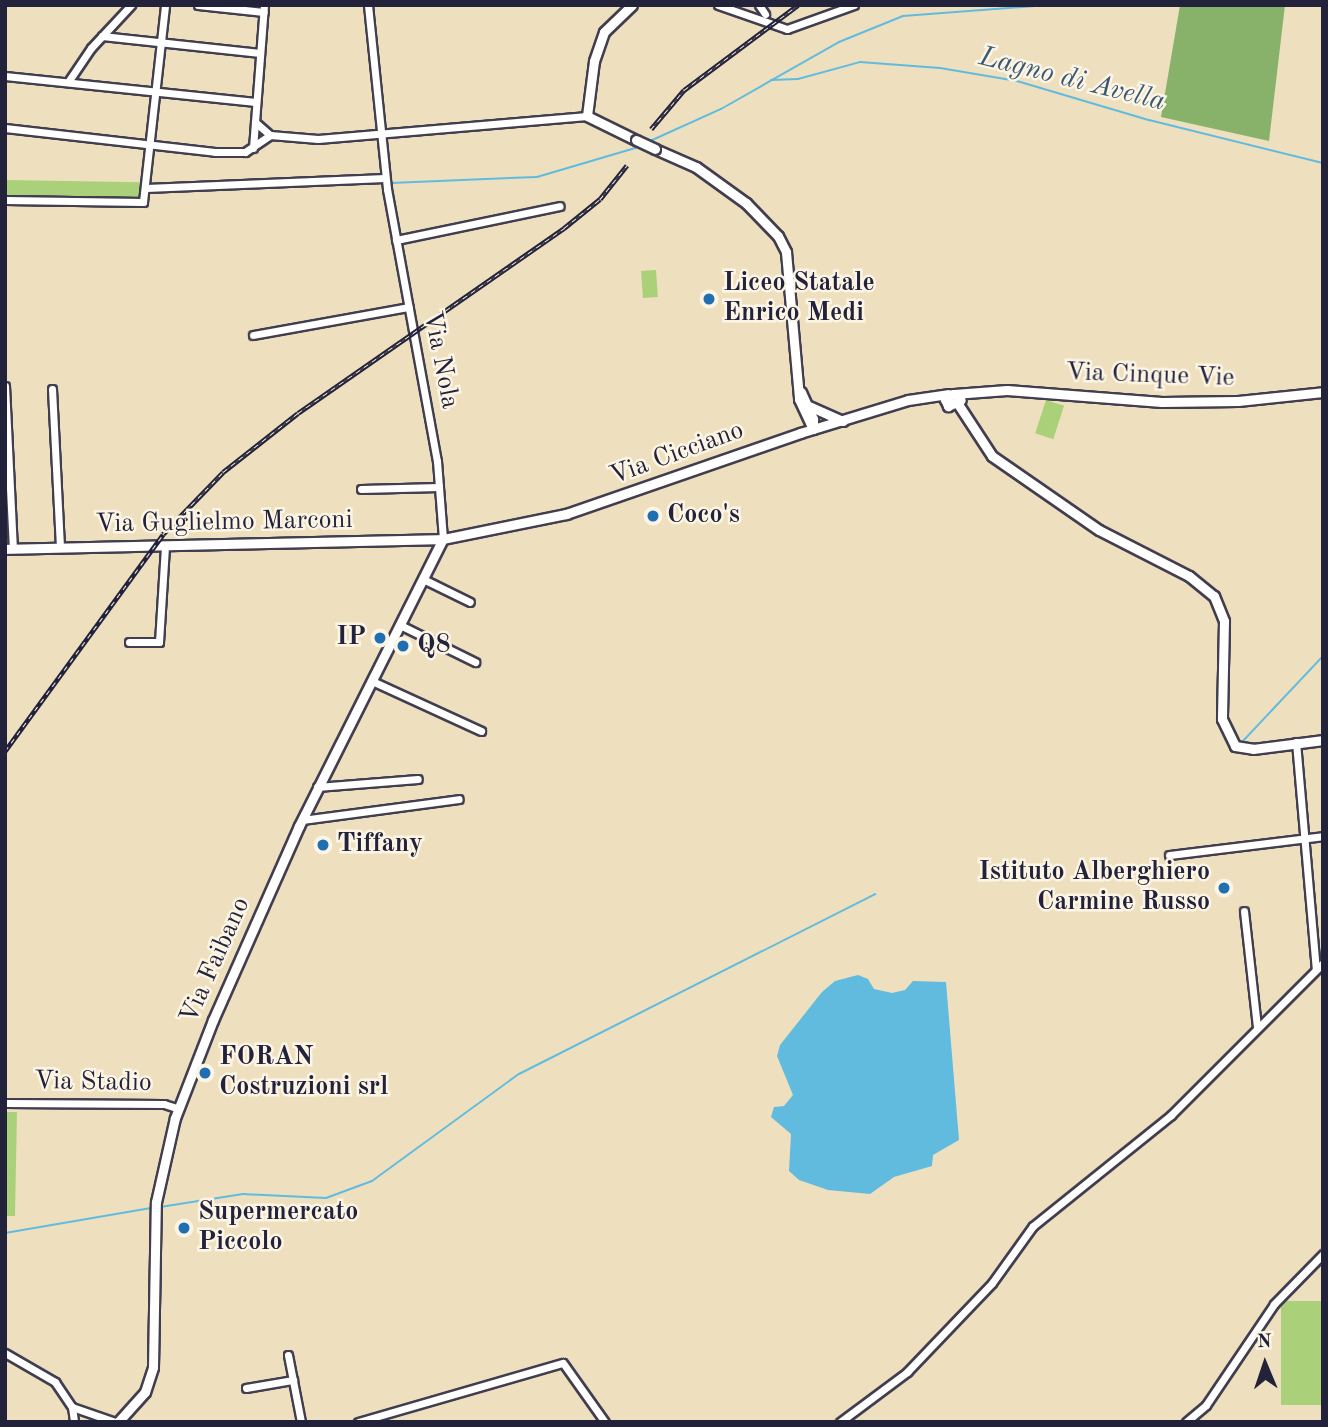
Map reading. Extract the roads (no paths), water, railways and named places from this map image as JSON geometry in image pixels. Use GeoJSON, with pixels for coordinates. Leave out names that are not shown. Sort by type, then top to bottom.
{"type":"FeatureCollection","features":[{"type":"Feature","properties":{"kind":"street"},"geometry":{"type":"LineString","coordinates":[[68,82],[102,36],[131,5]]}},
{"type":"Feature","properties":{"kind":"street"},"geometry":{"type":"LineString","coordinates":[[5,200],[144,202],[165,5]]}},
{"type":"Feature","properties":{"kind":"street"},"geometry":{"type":"LineString","coordinates":[[198,5],[264,9],[253,148]]}},
{"type":"Feature","properties":{"kind":"street"},"geometry":{"type":"LineString","coordinates":[[146,188],[386,179],[368,5]]}},
{"type":"Feature","properties":{"kind":"street"},"geometry":{"type":"LineString","coordinates":[[587,116],[594,61],[604,32],[632,5]]}},
{"type":"Feature","properties":{"kind":"street"},"geometry":{"type":"LineString","coordinates":[[719,5],[767,25],[787,29],[854,5]]}},
{"type":"Feature","properties":{"kind":"street"},"geometry":{"type":"LineString","coordinates":[[759,5],[765,14]]}},
{"type":"Feature","properties":{"kind":"street"},"geometry":{"type":"LineString","coordinates":[[102,36],[260,54]]}},
{"type":"Feature","properties":{"kind":"street"},"geometry":{"type":"LineString","coordinates":[[5,76],[256,102]]}},
{"type":"Feature","properties":{"kind":"street"},"geometry":{"type":"LineString","coordinates":[[255,122],[270,135],[318,139],[587,116],[696,167],[746,203],[778,236],[786,252],[796,383],[813,429]]}},
{"type":"Feature","properties":{"kind":"street"},"geometry":{"type":"LineString","coordinates":[[5,128],[215,152],[253,148],[270,135]]}},
{"type":"Feature","properties":{"kind":"street","name":"Via Nola"},"geometry":{"type":"LineString","coordinates":[[386,179],[439,487],[443,539]]}},
{"type":"Feature","properties":{"kind":"street"},"geometry":{"type":"LineString","coordinates":[[396,240],[560,206]]}},
{"type":"Feature","properties":{"kind":"street"},"geometry":{"type":"LineString","coordinates":[[253,335],[408,307]]}},
{"type":"Feature","properties":{"kind":"street"},"geometry":{"type":"LineString","coordinates":[[5,386],[9,549]]}},
{"type":"Feature","properties":{"kind":"street"},"geometry":{"type":"LineString","coordinates":[[52,389],[60,547]]}},
{"type":"Feature","properties":{"kind":"street","name":"Via Cinque Vie"},"geometry":{"type":"LineString","coordinates":[[953,401],[975,392],[1007,390],[1200,401],[1279,400],[1323,392]]}},
{"type":"Feature","properties":{"kind":"street","name":"Via Cicciano"},"geometry":{"type":"LineString","coordinates":[[443,539],[604,503],[800,433],[923,398],[953,401]]}},
{"type":"Feature","properties":{"kind":"street"},"geometry":{"type":"LineString","coordinates":[[953,401],[992,456],[1099,530],[1189,576],[1214,596],[1224,621],[1222,719],[1235,746],[1253,749],[1323,740]]}},
{"type":"Feature","properties":{"kind":"street"},"geometry":{"type":"LineString","coordinates":[[805,408],[844,421]]}},
{"type":"Feature","properties":{"kind":"street"},"geometry":{"type":"LineString","coordinates":[[800,433],[805,408]]}},
{"type":"Feature","properties":{"kind":"street"},"geometry":{"type":"LineString","coordinates":[[361,489],[439,487]]}},
{"type":"Feature","properties":{"kind":"street","name":"Via Guglielmo Marconi"},"geometry":{"type":"LineString","coordinates":[[9,549],[443,539]]}},
{"type":"Feature","properties":{"kind":"street","name":"Via Faibano"},"geometry":{"type":"LineString","coordinates":[[121,1421],[145,1392],[153,1367],[156,1207],[179,1109],[213,1020],[317,787],[443,539]]}},
{"type":"Feature","properties":{"kind":"street"},"geometry":{"type":"LineString","coordinates":[[129,642],[159,642],[165,546]]}},
{"type":"Feature","properties":{"kind":"street"},"geometry":{"type":"LineString","coordinates":[[423,579],[470,602]]}},
{"type":"Feature","properties":{"kind":"street"},"geometry":{"type":"LineString","coordinates":[[400,625],[475,662]]}},
{"type":"Feature","properties":{"kind":"street"},"geometry":{"type":"LineString","coordinates":[[372,681],[481,731]]}},
{"type":"Feature","properties":{"kind":"street"},"geometry":{"type":"LineString","coordinates":[[840,1422],[907,1372],[992,1283],[1033,1226],[1171,1115],[1257,1026],[1320,966],[1296,742]]}},
{"type":"Feature","properties":{"kind":"street"},"geometry":{"type":"LineString","coordinates":[[317,787],[418,779]]}},
{"type":"Feature","properties":{"kind":"street"},"geometry":{"type":"LineString","coordinates":[[302,820],[459,799]]}},
{"type":"Feature","properties":{"kind":"street"},"geometry":{"type":"LineString","coordinates":[[1169,855],[1323,836]]}},
{"type":"Feature","properties":{"kind":"street"},"geometry":{"type":"LineString","coordinates":[[1244,911],[1257,1026]]}},
{"type":"Feature","properties":{"kind":"street","name":"Via Stadio"},"geometry":{"type":"LineString","coordinates":[[5,1103],[164,1104],[179,1109]]}},
{"type":"Feature","properties":{"kind":"street"},"geometry":{"type":"LineString","coordinates":[[1186,1422],[1206,1405],[1274,1304],[1323,1254]]}},
{"type":"Feature","properties":{"kind":"street"},"geometry":{"type":"LineString","coordinates":[[5,1353],[51,1378],[72,1407],[74,1422]]}},
{"type":"Feature","properties":{"kind":"street"},"geometry":{"type":"LineString","coordinates":[[288,1355],[301,1422]]}},
{"type":"Feature","properties":{"kind":"street"},"geometry":{"type":"LineString","coordinates":[[358,1422],[563,1363],[605,1422]]}},
{"type":"Feature","properties":{"kind":"street"},"geometry":{"type":"LineString","coordinates":[[246,1388],[293,1380]]}},
{"type":"Feature","properties":{"kind":"street"},"geometry":{"type":"LineString","coordinates":[[72,1407],[121,1421]]}},
{"type":"Feature","properties":{"kind":"water"},"geometry":{"type":"Polygon","coordinates":[[[858,975],[868,979],[874,989],[892,993],[905,990],[913,981],[946,982],[959,1140],[933,1155],[932,1166],[894,1177],[870,1194],[828,1190],[799,1180],[789,1171],[791,1134],[771,1117],[774,1107],[784,1106],[793,1095],[777,1056],[780,1045],[822,992],[835,981],[858,975]]]}},
{"type":"Feature","properties":{"kind":"waterway"},"geometry":{"type":"LineString","coordinates":[[650,141],[721,109],[839,42],[903,16],[1049,5]]}},
{"type":"Feature","properties":{"kind":"waterway","name":"Lagno di Avella"},"geometry":{"type":"LineString","coordinates":[[771,80],[798,79],[860,62],[940,68],[1017,81],[1149,120],[1323,163]]}},
{"type":"Feature","properties":{"kind":"waterway"},"geometry":{"type":"LineString","coordinates":[[391,183],[537,177],[639,147]]}},
{"type":"Feature","properties":{"kind":"waterway"},"geometry":{"type":"LineString","coordinates":[[1242,742],[1323,656]]}},
{"type":"Feature","properties":{"kind":"waterway"},"geometry":{"type":"LineString","coordinates":[[160,1207],[243,1194],[326,1198],[372,1181],[519,1074],[875,894]]}},
{"type":"Feature","properties":{"kind":"waterway"},"geometry":{"type":"LineString","coordinates":[[5,1233],[151,1208]]}},
{"type":"Feature","properties":{"kind":"railway"},"geometry":{"type":"LineString","coordinates":[[651,129],[684,90],[798,5]]}},
{"type":"Feature","properties":{"kind":"railway"},"geometry":{"type":"LineString","coordinates":[[5,751],[163,534],[223,472],[298,413],[564,228],[600,199],[627,165]]}},
{"type":"Feature","properties":{"kind":"place","name":"Liceo Statale Enrico Medi"},"geometry":{"type":"Point","coordinates":[709,299]}},
{"type":"Feature","properties":{"kind":"place","name":"Coco's"},"geometry":{"type":"Point","coordinates":[653,516]}},
{"type":"Feature","properties":{"kind":"place","name":"IP"},"geometry":{"type":"Point","coordinates":[380,638]}},
{"type":"Feature","properties":{"kind":"place","name":"Q8"},"geometry":{"type":"Point","coordinates":[403,646]}},
{"type":"Feature","properties":{"kind":"place","name":"Tiffany"},"geometry":{"type":"Point","coordinates":[323,845]}},
{"type":"Feature","properties":{"kind":"place","name":"Istituto Alberghiero Carmine Russo"},"geometry":{"type":"Point","coordinates":[1224,888]}},
{"type":"Feature","properties":{"kind":"place","name":"FORAN Costruzioni srl"},"geometry":{"type":"Point","coordinates":[205,1073]}},
{"type":"Feature","properties":{"kind":"place","name":"Supermercato Piccolo"},"geometry":{"type":"Point","coordinates":[184,1228]}}]}
